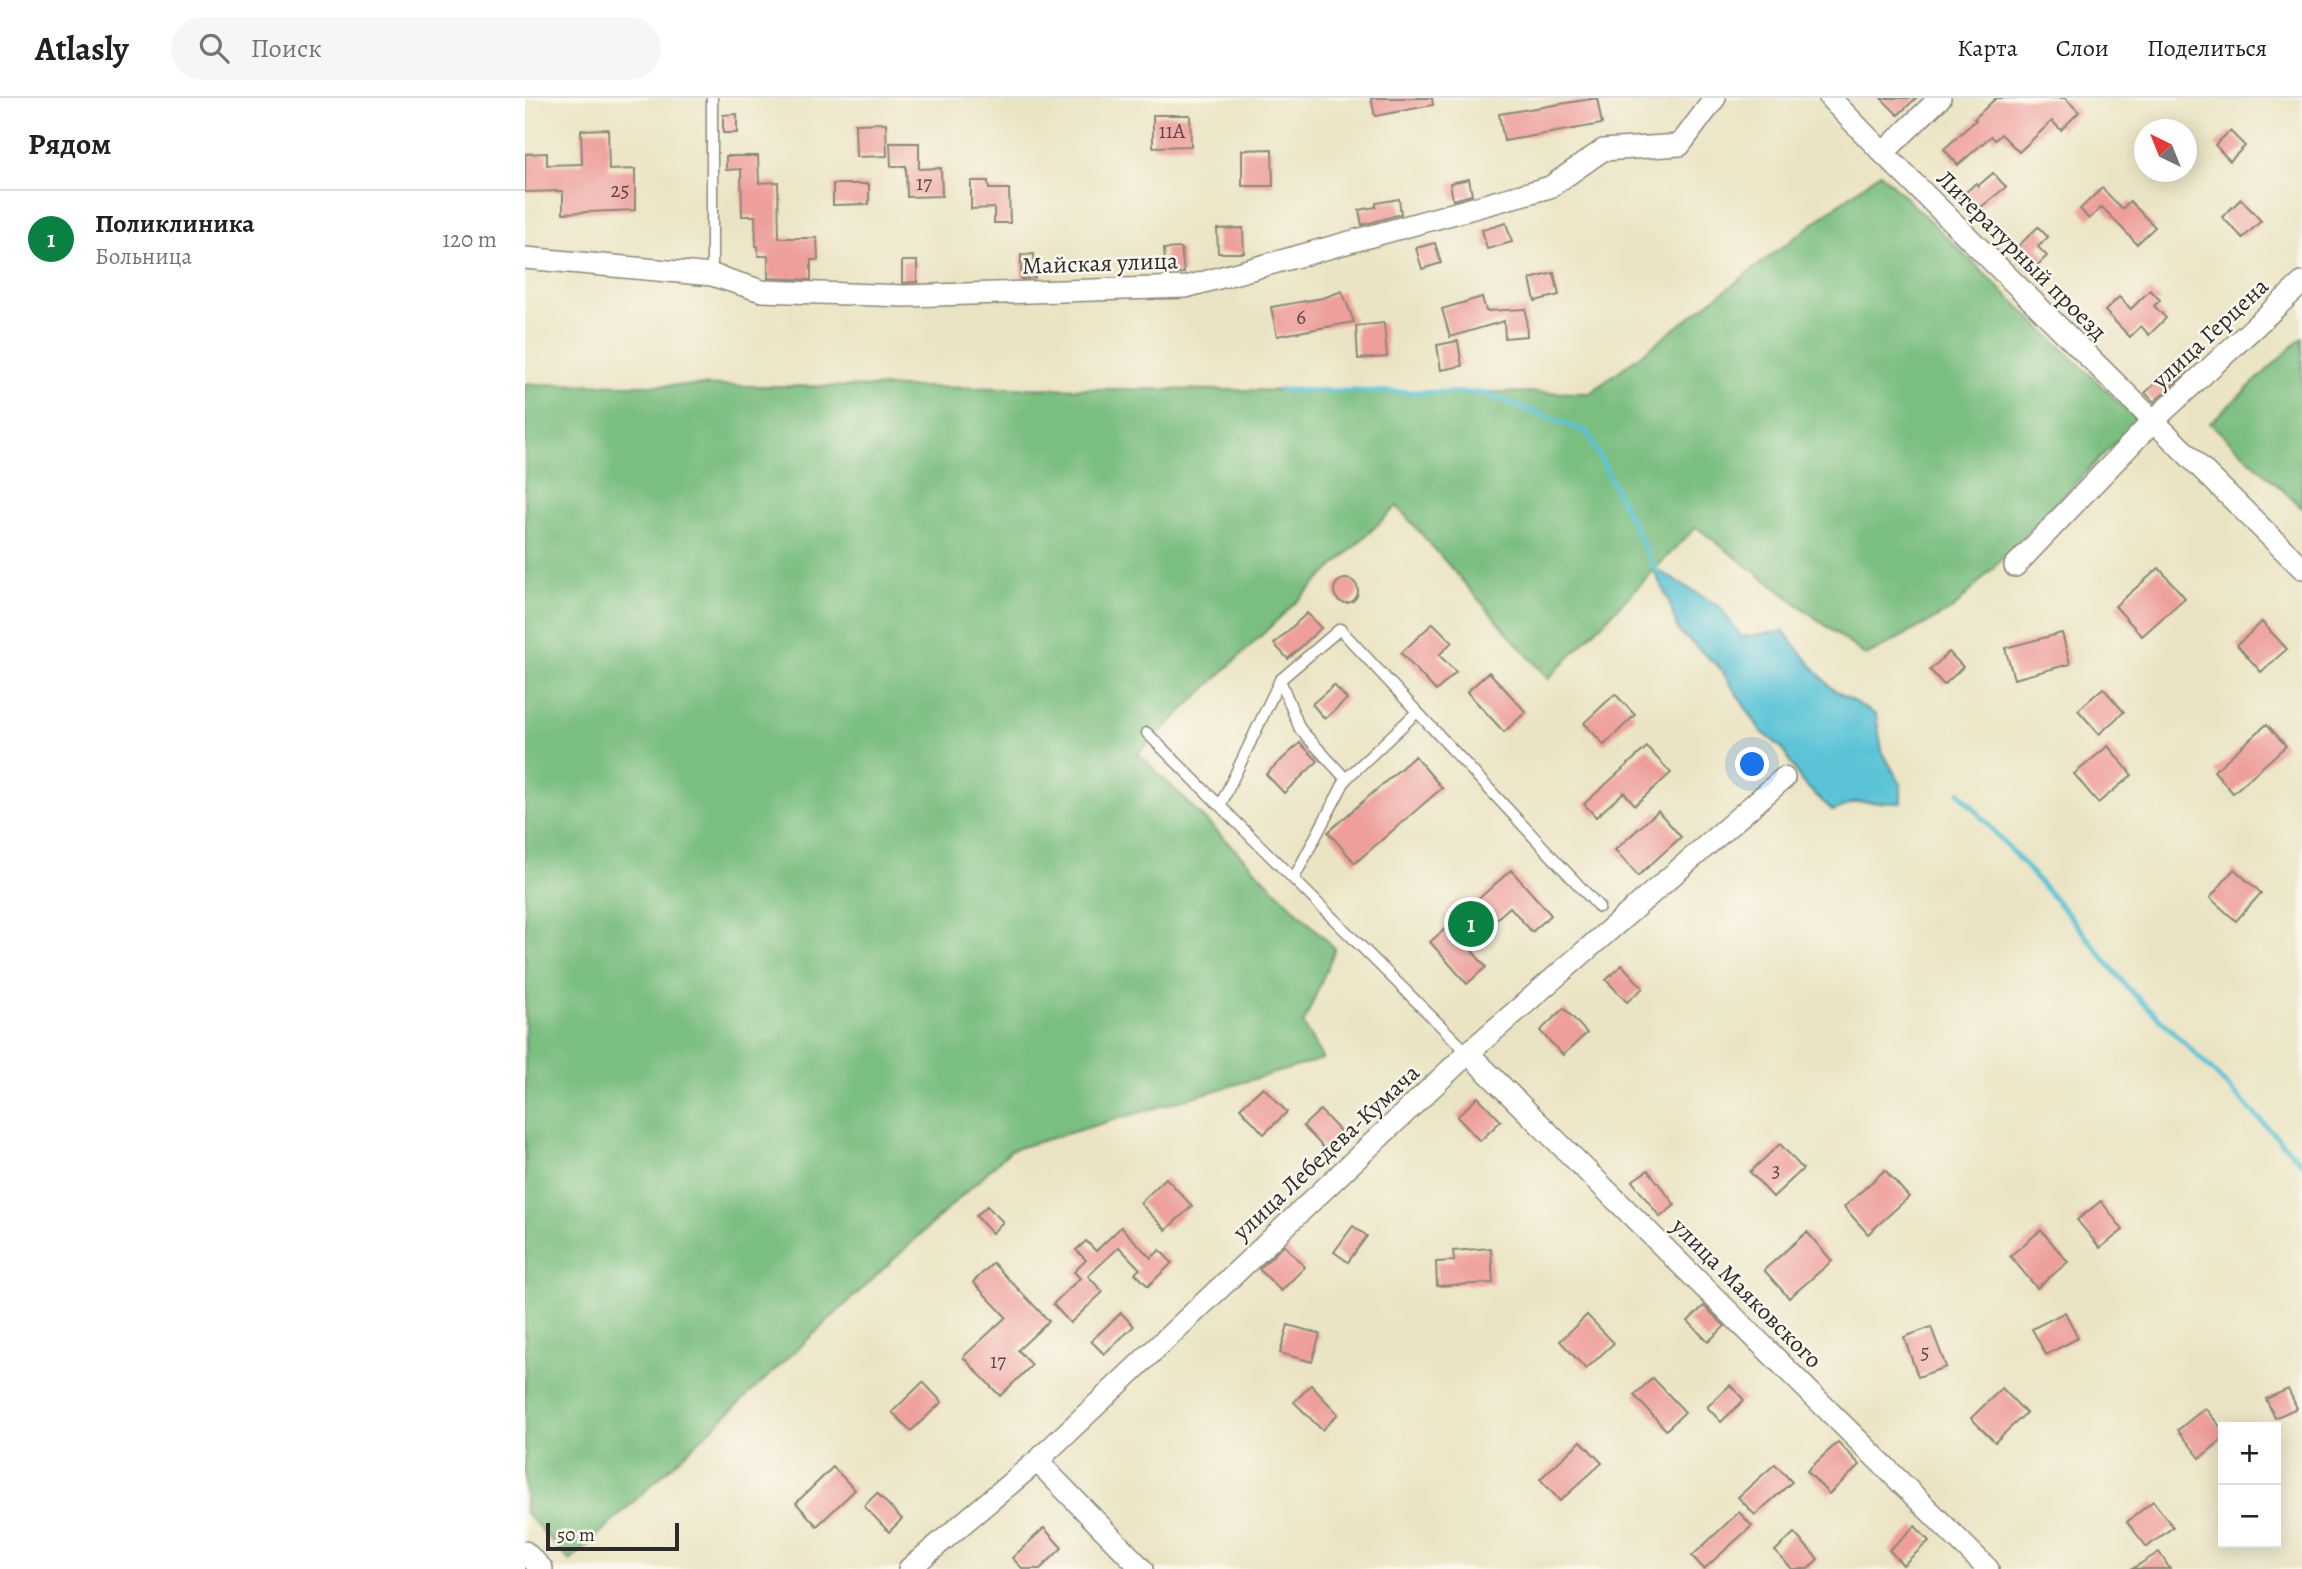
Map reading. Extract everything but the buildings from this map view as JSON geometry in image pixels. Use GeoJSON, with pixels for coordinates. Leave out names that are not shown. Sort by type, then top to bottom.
{"type":"FeatureCollection","features":[{"type":"Feature","properties":{"kind":"street","name":"Майская улица"},"geometry":{"type":"LineString","coordinates":[[525,258],[712,275],[762,291],[905,296],[1186,287],[1550,187],[1603,150],[1680,145],[1715,98]]}},
{"type":"Feature","properties":{"kind":"street","name":"Литературный проезд"},"geometry":{"type":"LineString","coordinates":[[1830,98],[1882,153],[2302,568]]}},
{"type":"Feature","properties":{"kind":"street"},"geometry":{"type":"LineString","coordinates":[[1882,153],[1940,98]]}},
{"type":"Feature","properties":{"kind":"street","name":"улица Герцена"},"geometry":{"type":"LineString","coordinates":[[2015,566],[2153,421],[2302,284]]}},
{"type":"Feature","properties":{"kind":"street","name":"улица Лебедева-Кумача"},"geometry":{"type":"LineString","coordinates":[[909,1569],[1037,1461],[1468,1054],[1784,778]]}},
{"type":"Feature","properties":{"kind":"street","name":"улица Маяковского"},"geometry":{"type":"LineString","coordinates":[[1468,1054],[1989,1569]]}},
{"type":"Feature","properties":{"kind":"street"},"geometry":{"type":"LineString","coordinates":[[1037,1461],[1142,1569]]}},
{"type":"Feature","properties":{"kind":"street"},"geometry":{"type":"LineString","coordinates":[[525,1552],[542,1569]]}},
{"type":"Feature","properties":{"kind":"lane"},"geometry":{"type":"LineString","coordinates":[[712,98],[712,275]]}},
{"type":"Feature","properties":{"kind":"lane"},"geometry":{"type":"LineString","coordinates":[[1221,804],[1280,680],[1340,629],[1599,907]]}},
{"type":"Feature","properties":{"kind":"lane"},"geometry":{"type":"LineString","coordinates":[[1280,680],[1300,729],[1346,779]]}},
{"type":"Feature","properties":{"kind":"lane"},"geometry":{"type":"LineString","coordinates":[[1294,878],[1346,779],[1417,712]]}},
{"type":"Feature","properties":{"kind":"lane"},"geometry":{"type":"LineString","coordinates":[[1147,733],[1221,804],[1468,1054]]}},
{"type":"Feature","properties":{"kind":"green space"},"geometry":{"type":"Polygon","coordinates":[[[1880,173],[2137,420],[1953,609],[1866,656],[1696,527],[1548,679],[1397,506],[1138,753],[1335,949],[1303,1025],[1323,1059],[1011,1150],[570,1561],[525,1512],[525,384],[1590,393],[1880,173]]]}},
{"type":"Feature","properties":{"kind":"green space"},"geometry":{"type":"Polygon","coordinates":[[[2302,338],[2302,508],[2210,423],[2302,338]]]}},
{"type":"Feature","properties":{"kind":"water"},"geometry":{"type":"Polygon","coordinates":[[[1652,567],[1719,606],[1742,637],[1783,631],[1830,687],[1876,715],[1882,751],[1901,785],[1901,803],[1855,802],[1833,811],[1801,781],[1782,748],[1761,731],[1719,667],[1678,631],[1669,601],[1652,567]]]}},
{"type":"Feature","properties":{"kind":"waterway"},"geometry":{"type":"LineString","coordinates":[[1280,390],[1483,393],[1587,432],[1656,571]]}},
{"type":"Feature","properties":{"kind":"waterway"},"geometry":{"type":"LineString","coordinates":[[1959,792],[2068,914],[2128,988],[2302,1163]]}},
{"type":"Feature","properties":{"kind":"place","name":"Поликлиника"},"geometry":{"type":"Point","coordinates":[1471,924]}}]}
